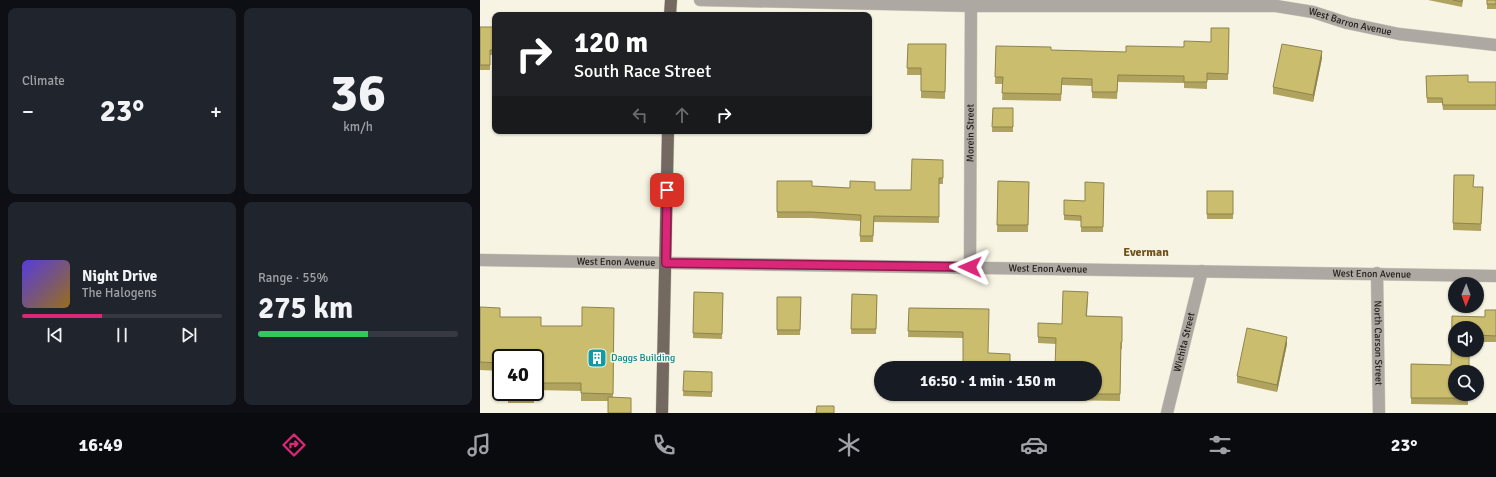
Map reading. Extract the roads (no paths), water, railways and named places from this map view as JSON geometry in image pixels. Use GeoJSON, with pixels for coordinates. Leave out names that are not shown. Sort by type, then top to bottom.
{"type":"FeatureCollection","features":[{"type":"Feature","properties":{"kind":"main road"},"geometry":{"type":"LineString","coordinates":[[670,12],[671,0]]}},
{"type":"Feature","properties":{"kind":"main road"},"geometry":{"type":"LineString","coordinates":[[662,413],[668,134]]}},
{"type":"Feature","properties":{"kind":"street","name":"West Barron Avenue"},"geometry":{"type":"LineString","coordinates":[[700,0],[1276,6],[1312,12],[1348,23],[1399,34],[1496,45]]}},
{"type":"Feature","properties":{"kind":"street","name":"Morein Street"},"geometry":{"type":"LineString","coordinates":[[970,267],[971,3]]}},
{"type":"Feature","properties":{"kind":"street","name":"West Enon Avenue"},"geometry":{"type":"LineString","coordinates":[[480,260],[1496,276]]}},
{"type":"Feature","properties":{"kind":"street","name":"Wichita Street"},"geometry":{"type":"LineString","coordinates":[[1167,413],[1202,271]]}},
{"type":"Feature","properties":{"kind":"street","name":"North Carson Street"},"geometry":{"type":"LineString","coordinates":[[1377,273],[1379,413]]}},
{"type":"Feature","properties":{"kind":"place","name":"Daggs Building"},"geometry":{"type":"Point","coordinates":[597,358]}},
{"type":"Feature","properties":{"kind":"district","name":"Everman"},"geometry":{"type":"Point","coordinates":[1146,252]}}]}
